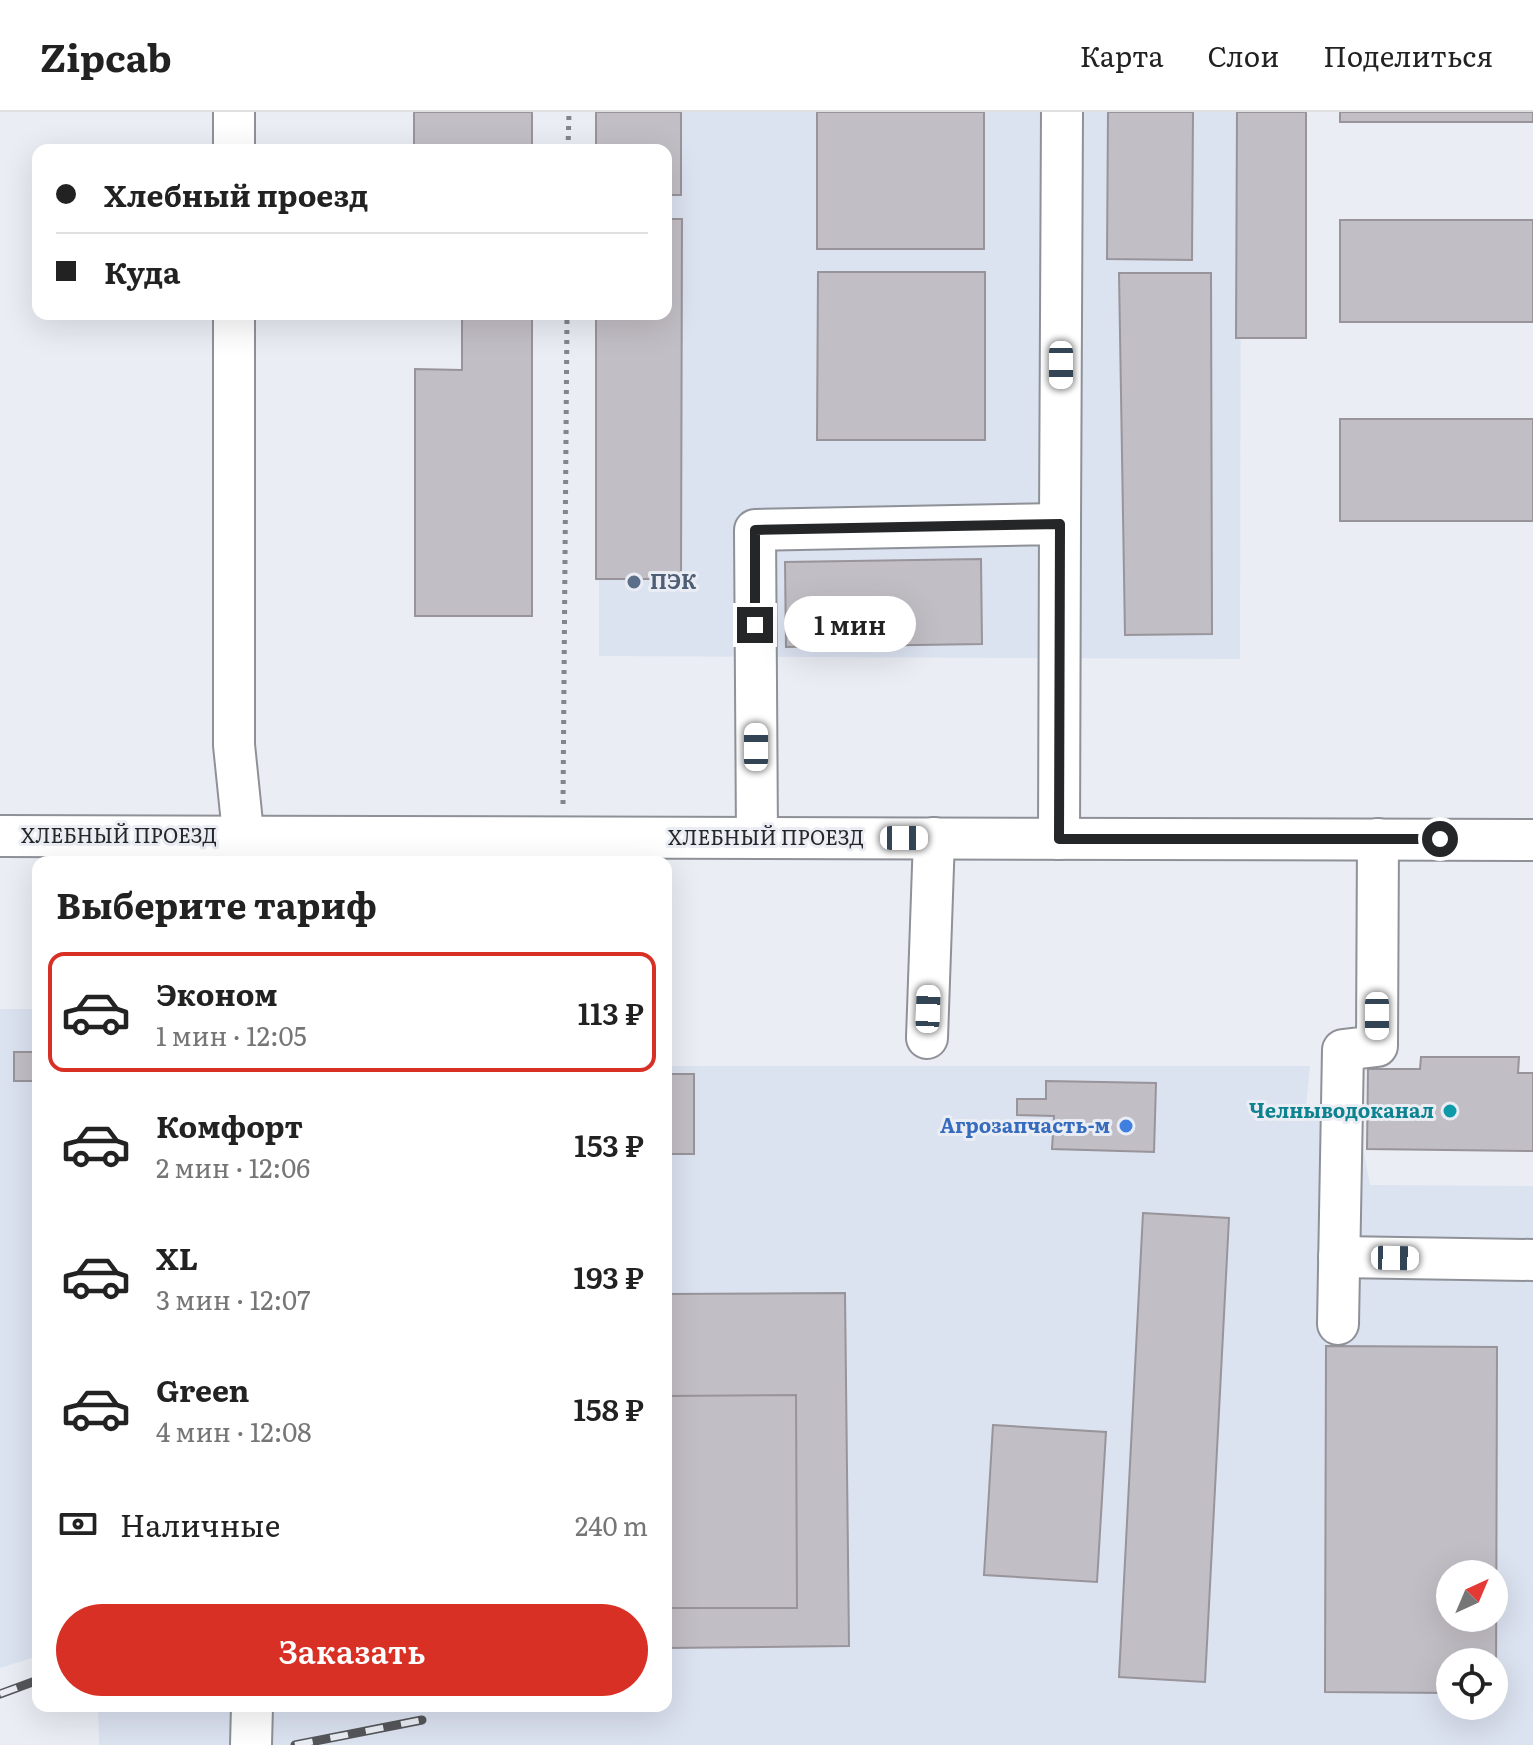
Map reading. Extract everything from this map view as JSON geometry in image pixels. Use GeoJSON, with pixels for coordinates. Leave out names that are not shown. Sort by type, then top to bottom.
{"type":"FeatureCollection","features":[{"type":"Feature","properties":{"kind":"street"},"geometry":{"type":"LineString","coordinates":[[234,112],[234,144]]}},
{"type":"Feature","properties":{"kind":"street"},"geometry":{"type":"LineString","coordinates":[[1059,839],[1062,112]]}},
{"type":"Feature","properties":{"kind":"street"},"geometry":{"type":"LineString","coordinates":[[234,320],[234,745],[246,849]]}},
{"type":"Feature","properties":{"kind":"street"},"geometry":{"type":"LineString","coordinates":[[757,838],[755,530],[1060,524]]}},
{"type":"Feature","properties":{"kind":"street","name":"ХЛЕБНЫЙ ПРОЕЗД"},"geometry":{"type":"LineString","coordinates":[[0,836],[246,849],[562,837],[1533,840]]}},
{"type":"Feature","properties":{"kind":"street"},"geometry":{"type":"LineString","coordinates":[[927,1038],[934,838]]}},
{"type":"Feature","properties":{"kind":"street"},"geometry":{"type":"LineString","coordinates":[[1338,1324],[1343,1050],[1377,1046],[1378,839]]}},
{"type":"Feature","properties":{"kind":"street"},"geometry":{"type":"LineString","coordinates":[[1339,1257],[1533,1260]]}},
{"type":"Feature","properties":{"kind":"street"},"geometry":{"type":"LineString","coordinates":[[251,1745],[252,1712]]}},
{"type":"Feature","properties":{"kind":"path"},"geometry":{"type":"LineString","coordinates":[[568,144],[569,112]]}},
{"type":"Feature","properties":{"kind":"path"},"geometry":{"type":"LineString","coordinates":[[562,837],[567,320]]}},
{"type":"Feature","properties":{"kind":"shaded area"},"geometry":{"type":"Polygon","coordinates":[[[600,112],[1241,112],[1240,659],[599,656],[599,320],[672,320],[672,144],[656,144],[600,112]]]}},
{"type":"Feature","properties":{"kind":"shaded area"},"geometry":{"type":"Polygon","coordinates":[[[0,1009],[32,1009],[32,1658],[0,1668],[0,1009]]]}},
{"type":"Feature","properties":{"kind":"shaded area"},"geometry":{"type":"Polygon","coordinates":[[[672,1066],[1310,1066],[1305,1115],[1357,1116],[1370,1185],[1533,1186],[1533,1745],[99,1745],[98,1712],[672,1712],[672,1066]]]}},
{"type":"Feature","properties":{"kind":"building"},"geometry":{"type":"Polygon","coordinates":[[[414,112],[532,112],[532,144],[414,144],[414,112]]]}},
{"type":"Feature","properties":{"kind":"building"},"geometry":{"type":"Polygon","coordinates":[[[596,112],[681,112],[681,195],[672,195],[672,144],[596,144],[596,112]]]}},
{"type":"Feature","properties":{"kind":"building"},"geometry":{"type":"Polygon","coordinates":[[[817,112],[984,112],[984,249],[817,249],[817,112]]]}},
{"type":"Feature","properties":{"kind":"building"},"geometry":{"type":"Polygon","coordinates":[[[1108,112],[1193,112],[1192,260],[1107,259],[1108,112]]]}},
{"type":"Feature","properties":{"kind":"building"},"geometry":{"type":"Polygon","coordinates":[[[1237,112],[1306,112],[1306,338],[1236,338],[1237,112]]]}},
{"type":"Feature","properties":{"kind":"building"},"geometry":{"type":"Polygon","coordinates":[[[1340,112],[1533,112],[1533,122],[1340,122],[1340,112]]]}},
{"type":"Feature","properties":{"kind":"building"},"geometry":{"type":"Polygon","coordinates":[[[672,219],[682,219],[681,579],[596,579],[596,320],[672,320],[672,219]]]}},
{"type":"Feature","properties":{"kind":"building"},"geometry":{"type":"Polygon","coordinates":[[[1340,220],[1533,220],[1533,322],[1340,322],[1340,220]]]}},
{"type":"Feature","properties":{"kind":"building"},"geometry":{"type":"Polygon","coordinates":[[[818,272],[985,272],[985,440],[817,440],[818,272]]]}},
{"type":"Feature","properties":{"kind":"building"},"geometry":{"type":"Polygon","coordinates":[[[1119,273],[1211,273],[1212,634],[1125,635],[1119,273]]]}},
{"type":"Feature","properties":{"kind":"building"},"geometry":{"type":"Polygon","coordinates":[[[462,320],[532,320],[532,616],[415,616],[415,369],[462,370],[462,320]]]}},
{"type":"Feature","properties":{"kind":"building"},"geometry":{"type":"Polygon","coordinates":[[[1340,419],[1533,419],[1533,521],[1340,521],[1340,419]]]}},
{"type":"Feature","properties":{"kind":"building"},"geometry":{"type":"Polygon","coordinates":[[[981,559],[982,644],[786,647],[785,562],[981,559]]]}},
{"type":"Feature","properties":{"kind":"building"},"geometry":{"type":"Polygon","coordinates":[[[14,1052],[32,1052],[32,1081],[14,1081],[14,1052]]]}},
{"type":"Feature","properties":{"kind":"building","name":"Челныводоканал"},"geometry":{"type":"Polygon","coordinates":[[[1421,1057],[1519,1057],[1518,1073],[1533,1073],[1533,1151],[1367,1149],[1368,1069],[1420,1069],[1421,1057]]]}},
{"type":"Feature","properties":{"kind":"building"},"geometry":{"type":"Polygon","coordinates":[[[672,1074],[694,1074],[694,1154],[672,1154],[672,1074]]]}},
{"type":"Feature","properties":{"kind":"building"},"geometry":{"type":"Polygon","coordinates":[[[1046,1081],[1156,1083],[1154,1152],[1052,1149],[1054,1116],[1017,1115],[1017,1099],[1046,1099],[1046,1081]]]}},
{"type":"Feature","properties":{"kind":"building"},"geometry":{"type":"Polygon","coordinates":[[[1143,1213],[1229,1218],[1205,1682],[1119,1677],[1143,1213]]]}},
{"type":"Feature","properties":{"kind":"building"},"geometry":{"type":"Polygon","coordinates":[[[845,1293],[849,1646],[672,1648],[672,1294],[845,1293]]]}},
{"type":"Feature","properties":{"kind":"building"},"geometry":{"type":"Polygon","coordinates":[[[1326,1346],[1497,1347],[1496,1560],[1436,1560],[1436,1632],[1496,1632],[1496,1648],[1436,1648],[1436,1693],[1325,1692],[1326,1346]]]}},
{"type":"Feature","properties":{"kind":"building"},"geometry":{"type":"Polygon","coordinates":[[[796,1395],[797,1608],[672,1608],[672,1396],[796,1395]]]}},
{"type":"Feature","properties":{"kind":"building"},"geometry":{"type":"Polygon","coordinates":[[[993,1425],[1106,1432],[1097,1582],[984,1575],[993,1425]]]}},
{"type":"Feature","properties":{"kind":"railway"},"geometry":{"type":"LineString","coordinates":[[0,1694],[32,1682]]}},
{"type":"Feature","properties":{"kind":"railway"},"geometry":{"type":"LineString","coordinates":[[295,1745],[422,1720]]}},
{"type":"Feature","properties":{"kind":"place","name":"ПЭК"},"geometry":{"type":"Point","coordinates":[634,582]}},
{"type":"Feature","properties":{"kind":"place","name":"Челныводоканал"},"geometry":{"type":"Point","coordinates":[1450,1111]}},
{"type":"Feature","properties":{"kind":"place","name":"Агрозапчасть-м"},"geometry":{"type":"Point","coordinates":[1126,1126]}},
{"type":"Feature","properties":{"kind":"route"},"geometry":{"type":"LineString","coordinates":[[755,625],[755,530],[1060,524],[1059,839],[1440,839]]}}]}
